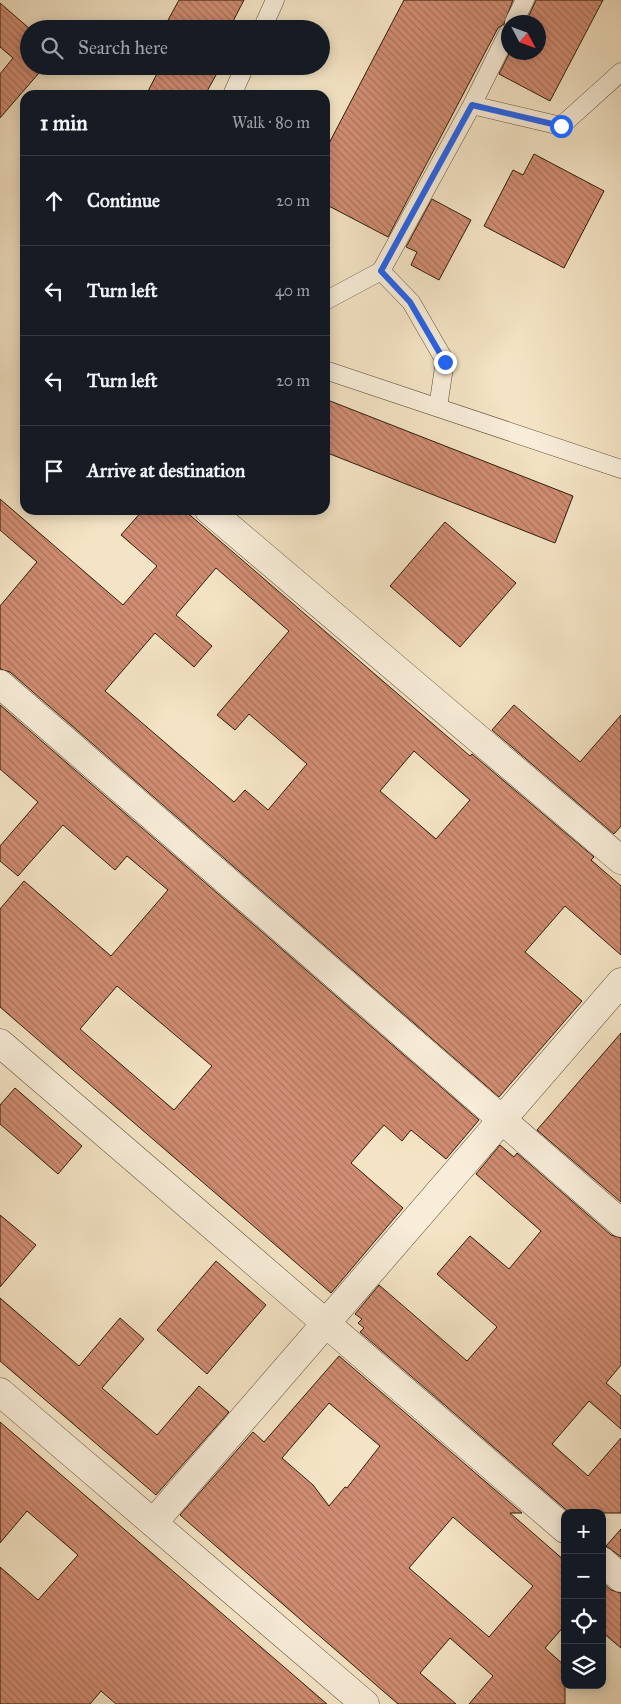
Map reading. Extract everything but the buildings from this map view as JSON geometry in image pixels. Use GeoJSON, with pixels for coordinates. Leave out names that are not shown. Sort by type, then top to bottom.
{"type":"FeatureCollection","features":[{"type":"Feature","properties":{"kind":"street"},"geometry":{"type":"LineString","coordinates":[[214,515],[619,854]]}},
{"type":"Feature","properties":{"kind":"street"},"geometry":{"type":"LineString","coordinates":[[0,684],[621,1223]]}},
{"type":"Feature","properties":{"kind":"street"},"geometry":{"type":"LineString","coordinates":[[153,1523],[621,982]]}},
{"type":"Feature","properties":{"kind":"street"},"geometry":{"type":"LineString","coordinates":[[0,1043],[326,1321],[561,1526]]}},
{"type":"Feature","properties":{"kind":"street"},"geometry":{"type":"LineString","coordinates":[[0,1392],[365,1704]]}},
{"type":"Feature","properties":{"kind":"street"},"geometry":{"type":"LineString","coordinates":[[606,1565],[621,1578]]}},
{"type":"Feature","properties":{"kind":"lane"},"geometry":{"type":"LineString","coordinates":[[266,20],[275,0]]}},
{"type":"Feature","properties":{"kind":"lane"},"geometry":{"type":"LineString","coordinates":[[518,15],[525,0]]}},
{"type":"Feature","properties":{"kind":"lane"},"geometry":{"type":"LineString","coordinates":[[330,298],[381,271],[472,105],[501,47]]}},
{"type":"Feature","properties":{"kind":"lane"},"geometry":{"type":"LineString","coordinates":[[472,105],[561,126],[621,72]]}},
{"type":"Feature","properties":{"kind":"lane"},"geometry":{"type":"LineString","coordinates":[[234,90],[241,75]]}},
{"type":"Feature","properties":{"kind":"lane"},"geometry":{"type":"LineString","coordinates":[[381,271],[410,302],[445,362],[438,407]]}},
{"type":"Feature","properties":{"kind":"lane"},"geometry":{"type":"LineString","coordinates":[[330,372],[621,469]]}},
{"type":"Feature","properties":{"kind":"route"},"geometry":{"type":"LineString","coordinates":[[445,362],[427,326],[410,302],[381,271],[472,105],[561,126]]}}]}
